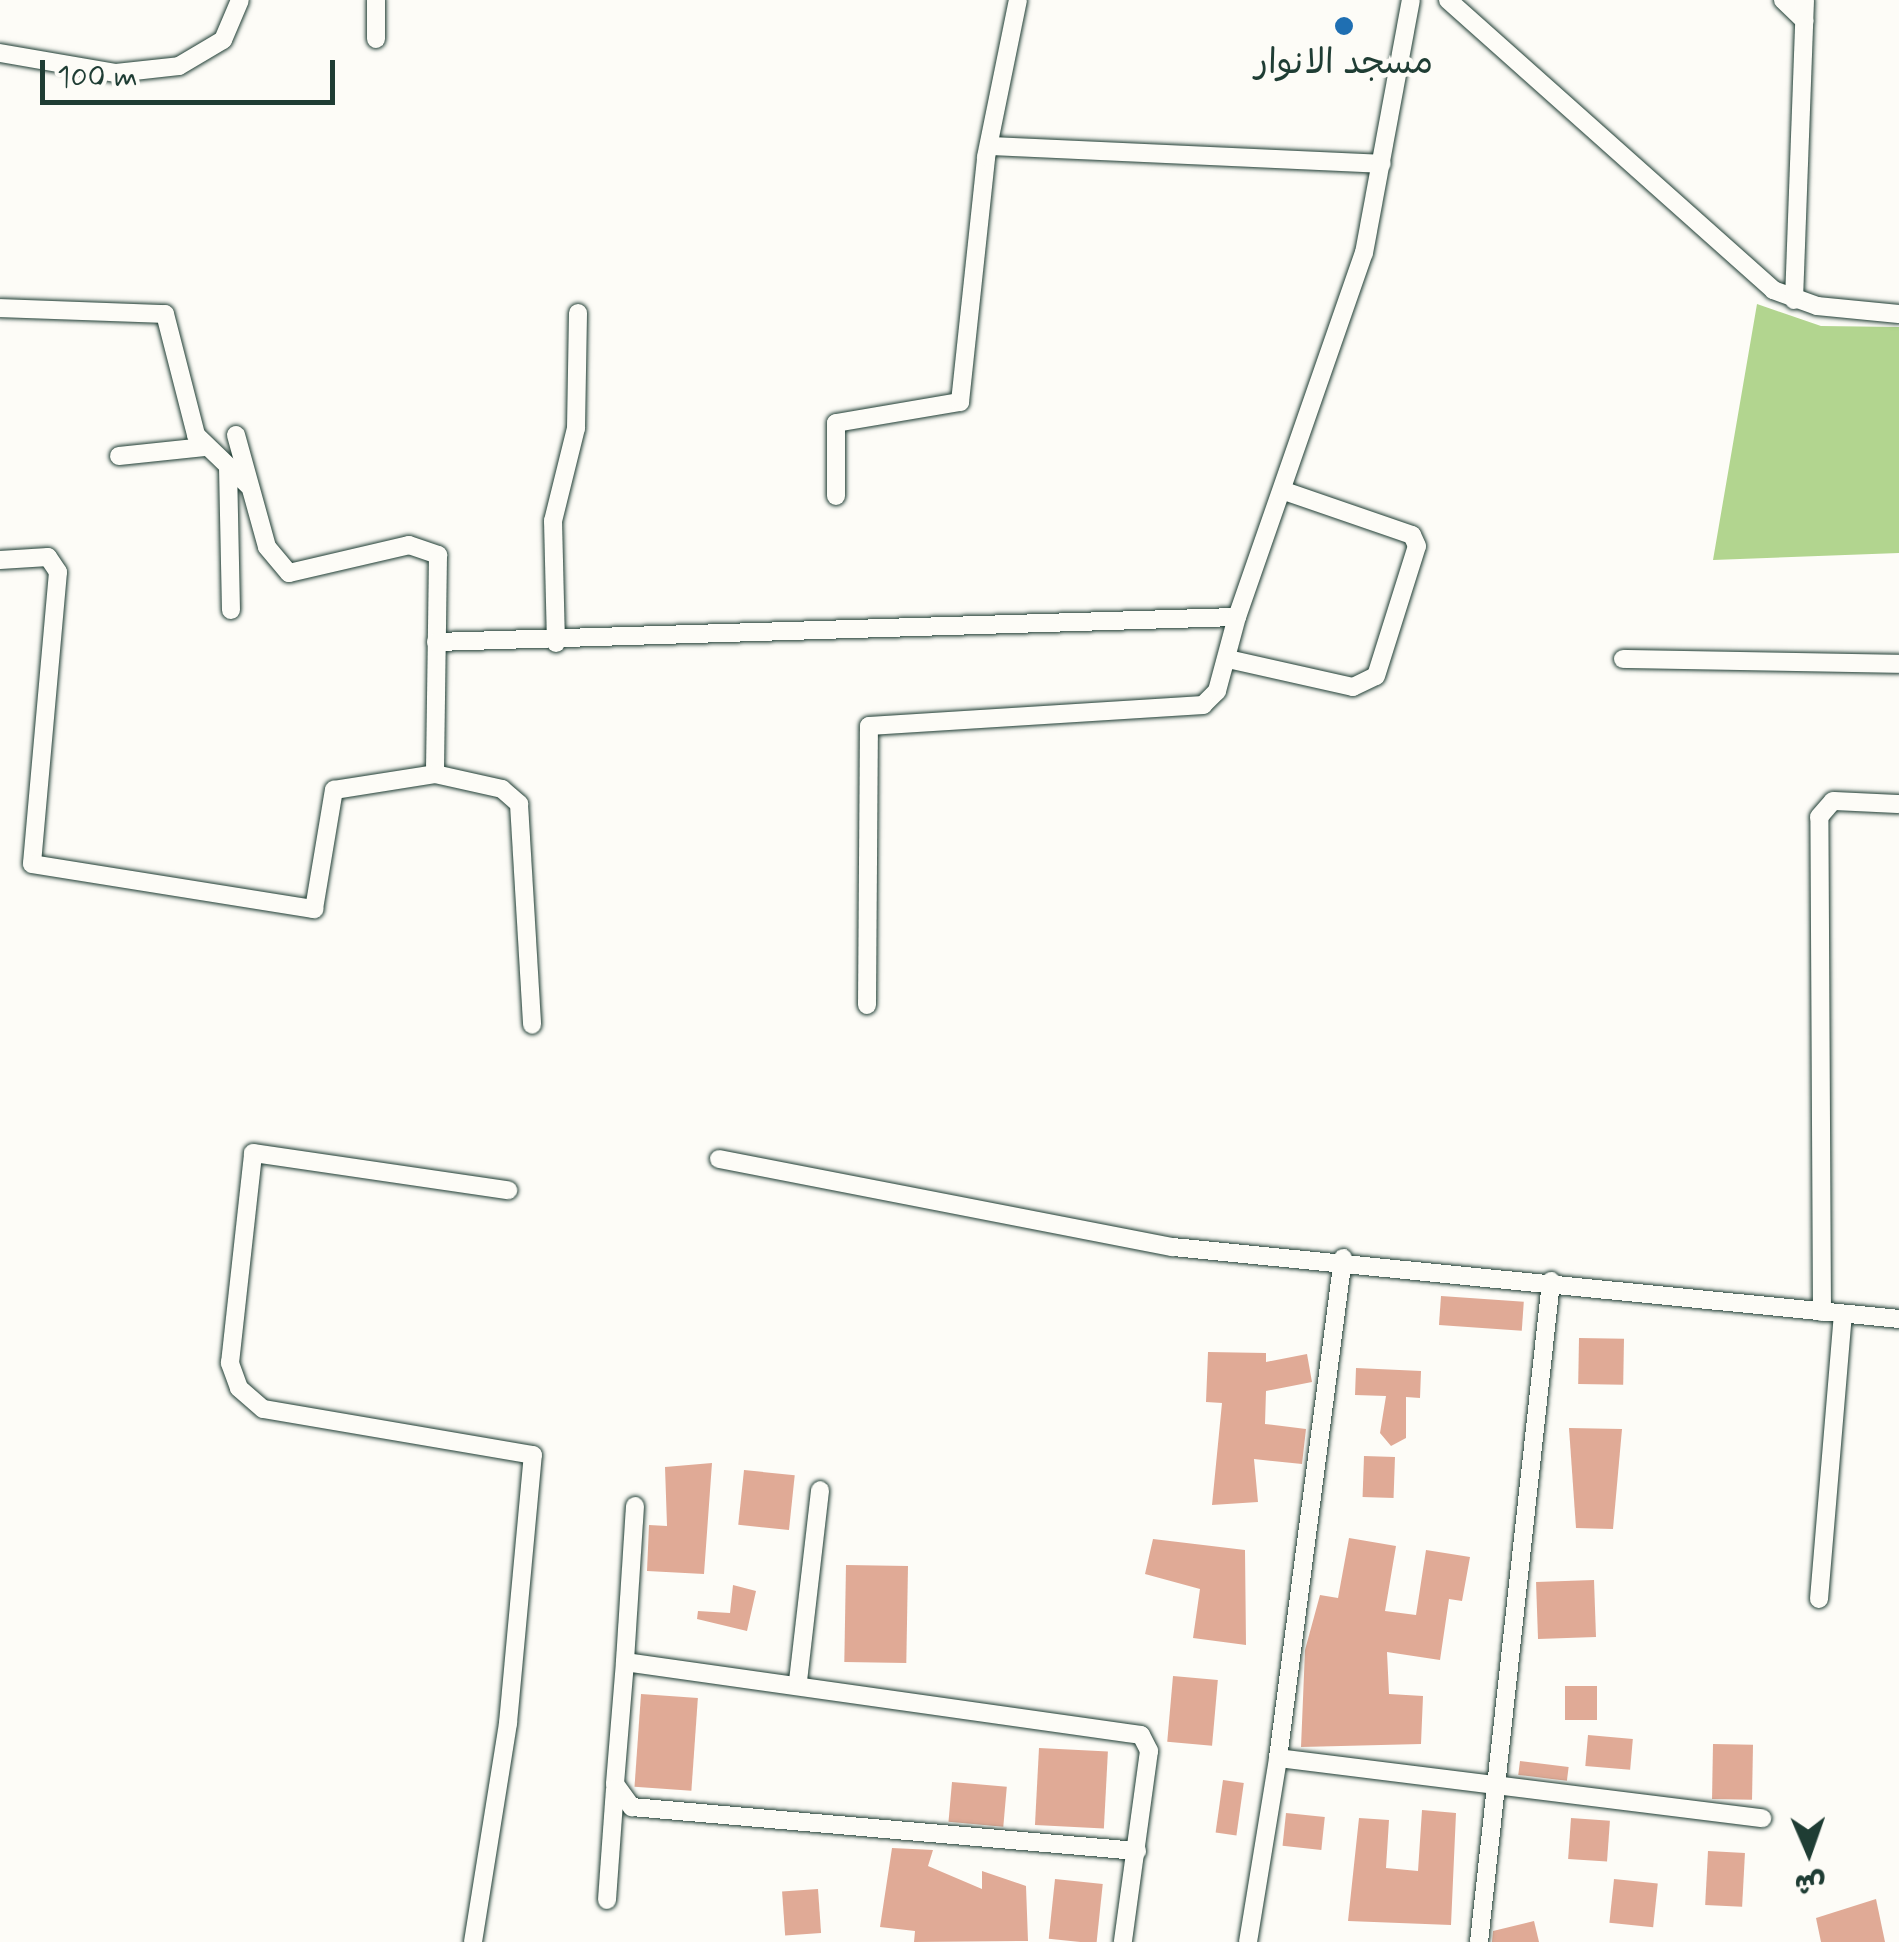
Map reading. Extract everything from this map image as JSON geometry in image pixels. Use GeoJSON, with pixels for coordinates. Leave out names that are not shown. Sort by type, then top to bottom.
{"type":"FeatureCollection","features":[{"type":"Feature","properties":{"kind":"street"},"geometry":{"type":"LineString","coordinates":[[0,53],[116,74],[179,66],[222,40],[240,0]]}},
{"type":"Feature","properties":{"kind":"street"},"geometry":{"type":"LineString","coordinates":[[376,0],[376,39]]}},
{"type":"Feature","properties":{"kind":"street"},"geometry":{"type":"LineString","coordinates":[[836,496],[833,432],[845,416],[960,402],[988,146],[1018,0]]}},
{"type":"Feature","properties":{"kind":"street"},"geometry":{"type":"LineString","coordinates":[[867,1004],[869,726],[1184,709],[1217,692],[1238,617],[1342,330],[1382,164],[1410,0]]}},
{"type":"Feature","properties":{"kind":"street"},"geometry":{"type":"LineString","coordinates":[[1448,0],[1730,257],[1794,300],[1899,314]]}},
{"type":"Feature","properties":{"kind":"street"},"geometry":{"type":"LineString","coordinates":[[1782,0],[1805,21]]}},
{"type":"Feature","properties":{"kind":"street"},"geometry":{"type":"LineString","coordinates":[[1794,300],[1805,0]]}},
{"type":"Feature","properties":{"kind":"street"},"geometry":{"type":"LineString","coordinates":[[988,146],[1382,164]]}},
{"type":"Feature","properties":{"kind":"street"},"geometry":{"type":"LineString","coordinates":[[0,308],[165,314],[183,403],[205,447],[249,486]]}},
{"type":"Feature","properties":{"kind":"street"},"geometry":{"type":"LineString","coordinates":[[556,643],[553,521],[576,428],[578,312]]}},
{"type":"Feature","properties":{"kind":"street"},"geometry":{"type":"LineString","coordinates":[[236,434],[272,558],[289,573],[434,548],[435,774]]}},
{"type":"Feature","properties":{"kind":"street"},"geometry":{"type":"LineString","coordinates":[[119,456],[205,447]]}},
{"type":"Feature","properties":{"kind":"street"},"geometry":{"type":"LineString","coordinates":[[228,467],[232,610]]}},
{"type":"Feature","properties":{"kind":"street"},"geometry":{"type":"LineString","coordinates":[[1228,659],[1353,687],[1376,676],[1417,546],[1412,535],[1284,491]]}},
{"type":"Feature","properties":{"kind":"street"},"geometry":{"type":"LineString","coordinates":[[0,560],[48,558],[58,572],[32,864],[314,909],[330,794],[435,774],[502,789],[519,804],[532,1025]]}},
{"type":"Feature","properties":{"kind":"street"},"geometry":{"type":"LineString","coordinates":[[436,642],[556,643],[1238,617]]}},
{"type":"Feature","properties":{"kind":"street"},"geometry":{"type":"LineString","coordinates":[[1623,659],[1899,664]]}},
{"type":"Feature","properties":{"kind":"street"},"geometry":{"type":"LineString","coordinates":[[1822,1312],[1818,817],[1833,801],[1899,804]]}},
{"type":"Feature","properties":{"kind":"street"},"geometry":{"type":"LineString","coordinates":[[474,1942],[508,1722],[532,1455],[263,1409],[238,1388],[230,1363],[254,1153],[508,1190]]}},
{"type":"Feature","properties":{"kind":"street"},"geometry":{"type":"LineString","coordinates":[[719,1159],[1174,1247],[1344,1258],[1899,1319]]}},
{"type":"Feature","properties":{"kind":"street"},"geometry":{"type":"LineString","coordinates":[[1248,1942],[1278,1758],[1344,1258]]}},
{"type":"Feature","properties":{"kind":"street"},"geometry":{"type":"LineString","coordinates":[[1480,1942],[1551,1281]]}},
{"type":"Feature","properties":{"kind":"street"},"geometry":{"type":"LineString","coordinates":[[1819,1599],[1843,1314]]}},
{"type":"Feature","properties":{"kind":"street"},"geometry":{"type":"LineString","coordinates":[[798,1681],[820,1490]]}},
{"type":"Feature","properties":{"kind":"street"},"geometry":{"type":"LineString","coordinates":[[607,1900],[635,1506]]}},
{"type":"Feature","properties":{"kind":"street"},"geometry":{"type":"LineString","coordinates":[[625,1662],[798,1681],[1130,1728],[1148,1751],[1123,1942]]}},
{"type":"Feature","properties":{"kind":"street"},"geometry":{"type":"LineString","coordinates":[[1278,1758],[1762,1818]]}},
{"type":"Feature","properties":{"kind":"street"},"geometry":{"type":"LineString","coordinates":[[615,1784],[632,1807],[1136,1851]]}},
{"type":"Feature","properties":{"kind":"green space"},"geometry":{"type":"Polygon","coordinates":[[[1757,304],[1821,326],[1899,327],[1899,553],[1713,560],[1757,304]]]}},
{"type":"Feature","properties":{"kind":"building"},"geometry":{"type":"Polygon","coordinates":[[[1441,1296],[1524,1302],[1522,1331],[1439,1325],[1441,1296]]]}},
{"type":"Feature","properties":{"kind":"building"},"geometry":{"type":"Polygon","coordinates":[[[1579,1338],[1624,1339],[1623,1385],[1578,1384],[1579,1338]]]}},
{"type":"Feature","properties":{"kind":"building"},"geometry":{"type":"Polygon","coordinates":[[[1208,1352],[1266,1353],[1266,1362],[1307,1354],[1312,1382],[1266,1391],[1265,1424],[1306,1429],[1302,1464],[1254,1459],[1258,1502],[1212,1505],[1222,1403],[1206,1402],[1208,1352]]]}},
{"type":"Feature","properties":{"kind":"building"},"geometry":{"type":"Polygon","coordinates":[[[1356,1368],[1421,1371],[1420,1398],[1406,1397],[1406,1438],[1391,1446],[1380,1433],[1386,1396],[1355,1395],[1356,1368]]]}},
{"type":"Feature","properties":{"kind":"building"},"geometry":{"type":"Polygon","coordinates":[[[1569,1428],[1622,1429],[1613,1529],[1576,1528],[1569,1428]]]}},
{"type":"Feature","properties":{"kind":"building"},"geometry":{"type":"Polygon","coordinates":[[[1364,1456],[1395,1457],[1394,1498],[1363,1497],[1364,1456]]]}},
{"type":"Feature","properties":{"kind":"building"},"geometry":{"type":"Polygon","coordinates":[[[712,1463],[704,1574],[647,1571],[649,1525],[667,1526],[665,1467],[712,1463]]]}},
{"type":"Feature","properties":{"kind":"building"},"geometry":{"type":"Polygon","coordinates":[[[744,1470],[795,1475],[789,1530],[738,1525],[744,1470]]]}},
{"type":"Feature","properties":{"kind":"building"},"geometry":{"type":"Polygon","coordinates":[[[1349,1538],[1396,1546],[1385,1611],[1416,1615],[1426,1550],[1470,1557],[1462,1601],[1449,1599],[1440,1660],[1387,1652],[1389,1694],[1423,1696],[1421,1744],[1301,1747],[1305,1650],[1320,1595],[1338,1598],[1349,1538]]]}},
{"type":"Feature","properties":{"kind":"building"},"geometry":{"type":"Polygon","coordinates":[[[1153,1539],[1245,1550],[1246,1645],[1193,1638],[1200,1589],[1145,1574],[1153,1539]]]}},
{"type":"Feature","properties":{"kind":"building"},"geometry":{"type":"Polygon","coordinates":[[[846,1565],[908,1566],[906,1663],[844,1662],[846,1565]]]}},
{"type":"Feature","properties":{"kind":"building"},"geometry":{"type":"Polygon","coordinates":[[[1594,1580],[1596,1637],[1538,1639],[1536,1582],[1594,1580]]]}},
{"type":"Feature","properties":{"kind":"building"},"geometry":{"type":"Polygon","coordinates":[[[733,1585],[756,1591],[747,1631],[697,1619],[698,1611],[730,1613],[733,1585]]]}},
{"type":"Feature","properties":{"kind":"building"},"geometry":{"type":"Polygon","coordinates":[[[1173,1676],[1218,1680],[1212,1746],[1167,1742],[1173,1676]]]}},
{"type":"Feature","properties":{"kind":"building"},"geometry":{"type":"Polygon","coordinates":[[[1565,1686],[1597,1686],[1597,1720],[1565,1720],[1565,1686]]]}},
{"type":"Feature","properties":{"kind":"building"},"geometry":{"type":"Polygon","coordinates":[[[641,1694],[698,1698],[691,1791],[635,1787],[641,1694]]]}},
{"type":"Feature","properties":{"kind":"building"},"geometry":{"type":"Polygon","coordinates":[[[1588,1735],[1633,1739],[1630,1770],[1585,1766],[1588,1735]]]}},
{"type":"Feature","properties":{"kind":"building"},"geometry":{"type":"Polygon","coordinates":[[[1713,1744],[1753,1745],[1752,1800],[1712,1799],[1713,1744]]]}},
{"type":"Feature","properties":{"kind":"building"},"geometry":{"type":"Polygon","coordinates":[[[1039,1748],[1108,1752],[1104,1829],[1035,1825],[1039,1748]]]}},
{"type":"Feature","properties":{"kind":"building"},"geometry":{"type":"Polygon","coordinates":[[[1520,1761],[1569,1767],[1567,1781],[1518,1775],[1520,1761]]]}},
{"type":"Feature","properties":{"kind":"building"},"geometry":{"type":"Polygon","coordinates":[[[1223,1780],[1244,1783],[1236,1835],[1216,1832],[1223,1780]]]}},
{"type":"Feature","properties":{"kind":"building"},"geometry":{"type":"Polygon","coordinates":[[[952,1782],[1007,1787],[1003,1827],[949,1822],[952,1782]]]}},
{"type":"Feature","properties":{"kind":"building"},"geometry":{"type":"Polygon","coordinates":[[[1422,1810],[1456,1813],[1451,1925],[1348,1921],[1359,1818],[1389,1820],[1386,1868],[1418,1871],[1422,1810]]]}},
{"type":"Feature","properties":{"kind":"building"},"geometry":{"type":"Polygon","coordinates":[[[1286,1813],[1325,1817],[1321,1850],[1283,1846],[1286,1813]]]}},
{"type":"Feature","properties":{"kind":"building"},"geometry":{"type":"Polygon","coordinates":[[[1571,1818],[1610,1821],[1607,1862],[1568,1859],[1571,1818]]]}},
{"type":"Feature","properties":{"kind":"building"},"geometry":{"type":"Polygon","coordinates":[[[892,1848],[933,1850],[928,1866],[982,1889],[982,1871],[1026,1886],[1028,1941],[914,1942],[915,1931],[880,1927],[892,1848]]]}},
{"type":"Feature","properties":{"kind":"building"},"geometry":{"type":"Polygon","coordinates":[[[1708,1851],[1745,1853],[1742,1907],[1705,1905],[1708,1851]]]}},
{"type":"Feature","properties":{"kind":"building"},"geometry":{"type":"Polygon","coordinates":[[[1055,1879],[1103,1884],[1097,1942],[1049,1939],[1055,1879]]]}},
{"type":"Feature","properties":{"kind":"building"},"geometry":{"type":"Polygon","coordinates":[[[1614,1879],[1658,1884],[1653,1927],[1609,1923],[1614,1879]]]}},
{"type":"Feature","properties":{"kind":"building"},"geometry":{"type":"Polygon","coordinates":[[[818,1889],[821,1933],[785,1935],[782,1892],[818,1889]]]}},
{"type":"Feature","properties":{"kind":"building"},"geometry":{"type":"Polygon","coordinates":[[[1876,1899],[1885,1942],[1821,1942],[1816,1918],[1876,1899]]]}},
{"type":"Feature","properties":{"kind":"building"},"geometry":{"type":"Polygon","coordinates":[[[1534,1921],[1539,1942],[1492,1942],[1493,1931],[1534,1921]]]}},
{"type":"Feature","properties":{"kind":"place","name":"مسجد الانوار"},"geometry":{"type":"Point","coordinates":[1344,26]}}]}
